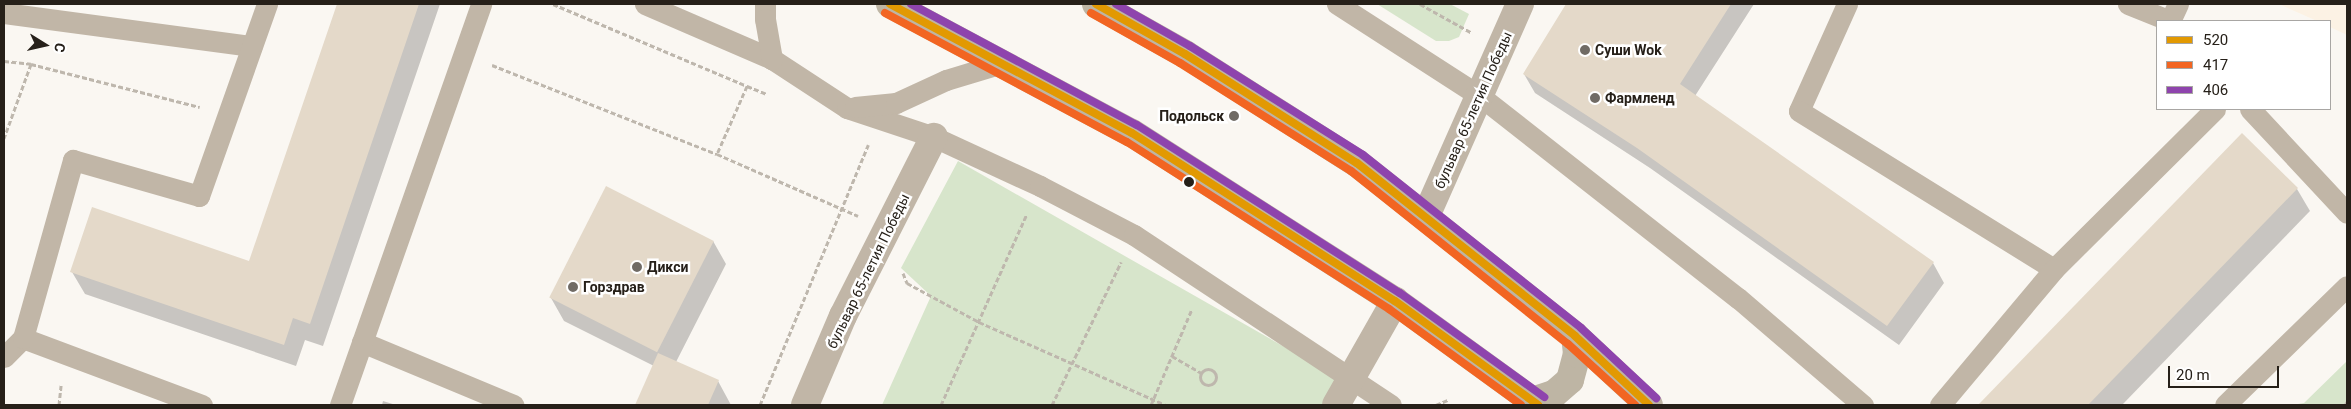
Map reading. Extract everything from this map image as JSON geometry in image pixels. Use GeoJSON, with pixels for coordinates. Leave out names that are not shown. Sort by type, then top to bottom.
{"type":"FeatureCollection","features":[{"type":"Feature","properties":{"kind":"main road"},"geometry":{"type":"LineString","coordinates":[[890,4],[1132,133],[1395,301],[1535,403],[1554,394],[1570,380],[1577,354],[1575,336]]}},
{"type":"Feature","properties":{"kind":"main road"},"geometry":{"type":"LineString","coordinates":[[1096,4],[1185,54],[1357,164],[1426,216],[1575,336],[1649,405]]}},
{"type":"Feature","properties":{"kind":"street","name":"бульвар 65-летия Победы"},"geometry":{"type":"LineString","coordinates":[[1426,216],[1520,4]]}},
{"type":"Feature","properties":{"kind":"street","name":"бульвар 65-летия Победы"},"geometry":{"type":"LineString","coordinates":[[805,405],[843,316],[934,137]]}},
{"type":"Feature","properties":{"kind":"street"},"geometry":{"type":"LineString","coordinates":[[1336,405],[1353,378],[1371,340],[1395,301]]}},
{"type":"Feature","properties":{"kind":"lane"},"geometry":{"type":"LineString","coordinates":[[4,357],[23,338],[73,160],[199,196],[267,4]]}},
{"type":"Feature","properties":{"kind":"lane"},"geometry":{"type":"LineString","coordinates":[[340,405],[481,4]]}},
{"type":"Feature","properties":{"kind":"lane"},"geometry":{"type":"LineString","coordinates":[[645,4],[772,59],[847,108],[934,137],[1040,186],[1134,235],[1353,378],[1391,405]]}},
{"type":"Feature","properties":{"kind":"lane"},"geometry":{"type":"LineString","coordinates":[[765,4],[764,19],[772,59]]}},
{"type":"Feature","properties":{"kind":"lane"},"geometry":{"type":"LineString","coordinates":[[1337,4],[1480,96],[1738,298],[1863,405]]}},
{"type":"Feature","properties":{"kind":"lane"},"geometry":{"type":"LineString","coordinates":[[1847,4],[1799,111],[2054,269]]}},
{"type":"Feature","properties":{"kind":"lane"},"geometry":{"type":"LineString","coordinates":[[2128,4],[2168,20]]}},
{"type":"Feature","properties":{"kind":"lane"},"geometry":{"type":"LineString","coordinates":[[2170,20],[2178,4]]}},
{"type":"Feature","properties":{"kind":"lane"},"geometry":{"type":"LineString","coordinates":[[4,14],[252,46]]}},
{"type":"Feature","properties":{"kind":"lane"},"geometry":{"type":"LineString","coordinates":[[847,108],[896,103],[946,80],[1002,63]]}},
{"type":"Feature","properties":{"kind":"lane"},"geometry":{"type":"LineString","coordinates":[[1940,405],[2054,269],[2214,110]]}},
{"type":"Feature","properties":{"kind":"lane"},"geometry":{"type":"LineString","coordinates":[[2251,110],[2347,212]]}},
{"type":"Feature","properties":{"kind":"lane"},"geometry":{"type":"LineString","coordinates":[[2225,405],[2347,286]]}},
{"type":"Feature","properties":{"kind":"lane"},"geometry":{"type":"LineString","coordinates":[[23,338],[202,405]]}},
{"type":"Feature","properties":{"kind":"lane"},"geometry":{"type":"LineString","coordinates":[[362,342],[513,405]]}},
{"type":"Feature","properties":{"kind":"path"},"geometry":{"type":"LineString","coordinates":[[553,4],[747,86],[717,154]]}},
{"type":"Feature","properties":{"kind":"path"},"geometry":{"type":"LineString","coordinates":[[1420,4],[1500,49]]}},
{"type":"Feature","properties":{"kind":"path"},"geometry":{"type":"LineString","coordinates":[[464,53],[717,154],[887,229],[907,283],[979,322],[1165,405]]}},
{"type":"Feature","properties":{"kind":"path"},"geometry":{"type":"LineString","coordinates":[[4,61],[31,64],[228,114]]}},
{"type":"Feature","properties":{"kind":"path"},"geometry":{"type":"LineString","coordinates":[[4,138],[31,64]]}},
{"type":"Feature","properties":{"kind":"path"},"geometry":{"type":"LineString","coordinates":[[760,405],[870,140]]}},
{"type":"Feature","properties":{"kind":"path"},"geometry":{"type":"LineString","coordinates":[[941,405],[1040,186]]}},
{"type":"Feature","properties":{"kind":"path"},"geometry":{"type":"LineString","coordinates":[[1018,211],[1035,219]]}},
{"type":"Feature","properties":{"kind":"path"},"geometry":{"type":"LineString","coordinates":[[1052,405],[1134,235]]}},
{"type":"Feature","properties":{"kind":"path"},"geometry":{"type":"LineString","coordinates":[[1112,259],[1128,268]]}},
{"type":"Feature","properties":{"kind":"path"},"geometry":{"type":"LineString","coordinates":[[1185,302],[1202,311]]}},
{"type":"Feature","properties":{"kind":"path"},"geometry":{"type":"LineString","coordinates":[[1151,405],[1193,306]]}},
{"type":"Feature","properties":{"kind":"path"},"geometry":{"type":"LineString","coordinates":[[1172,356],[1201,373]]}},
{"type":"Feature","properties":{"kind":"path"},"geometry":{"type":"LineString","coordinates":[[1207,369],[1213,371],[1216,380],[1205,384],[1200,378],[1201,373],[1207,369]]}},
{"type":"Feature","properties":{"kind":"path"},"geometry":{"type":"LineString","coordinates":[[1436,405],[1448,400]]}},
{"type":"Feature","properties":{"kind":"path"},"geometry":{"type":"LineString","coordinates":[[2344,405],[2347,402]]}},
{"type":"Feature","properties":{"kind":"shaded area"},"geometry":{"type":"Polygon","coordinates":[[[2279,4],[2347,4],[2347,35],[2331,27],[2331,20],[2315,20],[2279,4]]]}},
{"type":"Feature","properties":{"kind":"green space"},"geometry":{"type":"Polygon","coordinates":[[[1377,4],[1450,4],[1469,14],[1459,37],[1449,41],[1436,41],[1377,4]]]}},
{"type":"Feature","properties":{"kind":"green space"},"geometry":{"type":"Polygon","coordinates":[[[958,161],[1339,378],[1326,405],[882,405],[931,296],[901,268],[958,161]]]}},
{"type":"Feature","properties":{"kind":"green space"},"geometry":{"type":"Polygon","coordinates":[[[2347,361],[2347,405],[2292,405],[2304,403],[2347,361]]]}},
{"type":"Feature","properties":{"kind":"building"},"geometry":{"type":"Polygon","coordinates":[[[337,4],[419,4],[310,324],[293,318],[284,345],[70,272],[92,207],[249,261],[337,4]]]}},
{"type":"Feature","properties":{"kind":"building"},"geometry":{"type":"Polygon","coordinates":[[[1566,4],[1731,4],[1680,84],[1934,262],[1887,326],[1637,148],[1523,74],[1566,4]]]}},
{"type":"Feature","properties":{"kind":"building"},"geometry":{"type":"Polygon","coordinates":[[[2242,133],[2298,188],[2088,405],[1978,405],[2242,133]]]}},
{"type":"Feature","properties":{"kind":"building"},"geometry":{"type":"Polygon","coordinates":[[[606,186],[714,241],[657,352],[549,297],[606,186]]]}},
{"type":"Feature","properties":{"kind":"building"},"geometry":{"type":"Polygon","coordinates":[[[658,353],[719,380],[708,405],[635,405],[658,353]]]}},
{"type":"Feature","properties":{"kind":"transit line","name":"520"},"geometry":{"type":"LineString","coordinates":[[890,4],[1132,133],[1395,301],[1538,405]]}},
{"type":"Feature","properties":{"kind":"transit line","name":"406"},"geometry":{"type":"LineString","coordinates":[[911,4],[1137,125],[1400,293],[1544,397]]}},
{"type":"Feature","properties":{"kind":"transit line","name":"520"},"geometry":{"type":"LineString","coordinates":[[1096,4],[1185,54],[1357,163],[1575,336],[1649,405]]}},
{"type":"Feature","properties":{"kind":"transit line","name":"406"},"geometry":{"type":"LineString","coordinates":[[1116,4],[1190,46],[1363,155],[1581,328],[1656,398]]}},
{"type":"Feature","properties":{"kind":"transit line","name":"417"},"geometry":{"type":"LineString","coordinates":[[885,13],[1127,142],[1389,309],[1521,405]]}},
{"type":"Feature","properties":{"kind":"transit line","name":"417"},"geometry":{"type":"LineString","coordinates":[[1091,13],[1180,63],[1351,171],[1568,344],[1635,405]]}},
{"type":"Feature","properties":{"kind":"place","name":"Суши Wok"},"geometry":{"type":"Point","coordinates":[1585,50]}},
{"type":"Feature","properties":{"kind":"place","name":"Фармленд"},"geometry":{"type":"Point","coordinates":[1595,98]}},
{"type":"Feature","properties":{"kind":"place","name":"Подольск"},"geometry":{"type":"Point","coordinates":[1234,116]}},
{"type":"Feature","properties":{"kind":"place","name":"Дикси"},"geometry":{"type":"Point","coordinates":[637,267]}},
{"type":"Feature","properties":{"kind":"place","name":"Горздрав"},"geometry":{"type":"Point","coordinates":[573,287]}}]}
